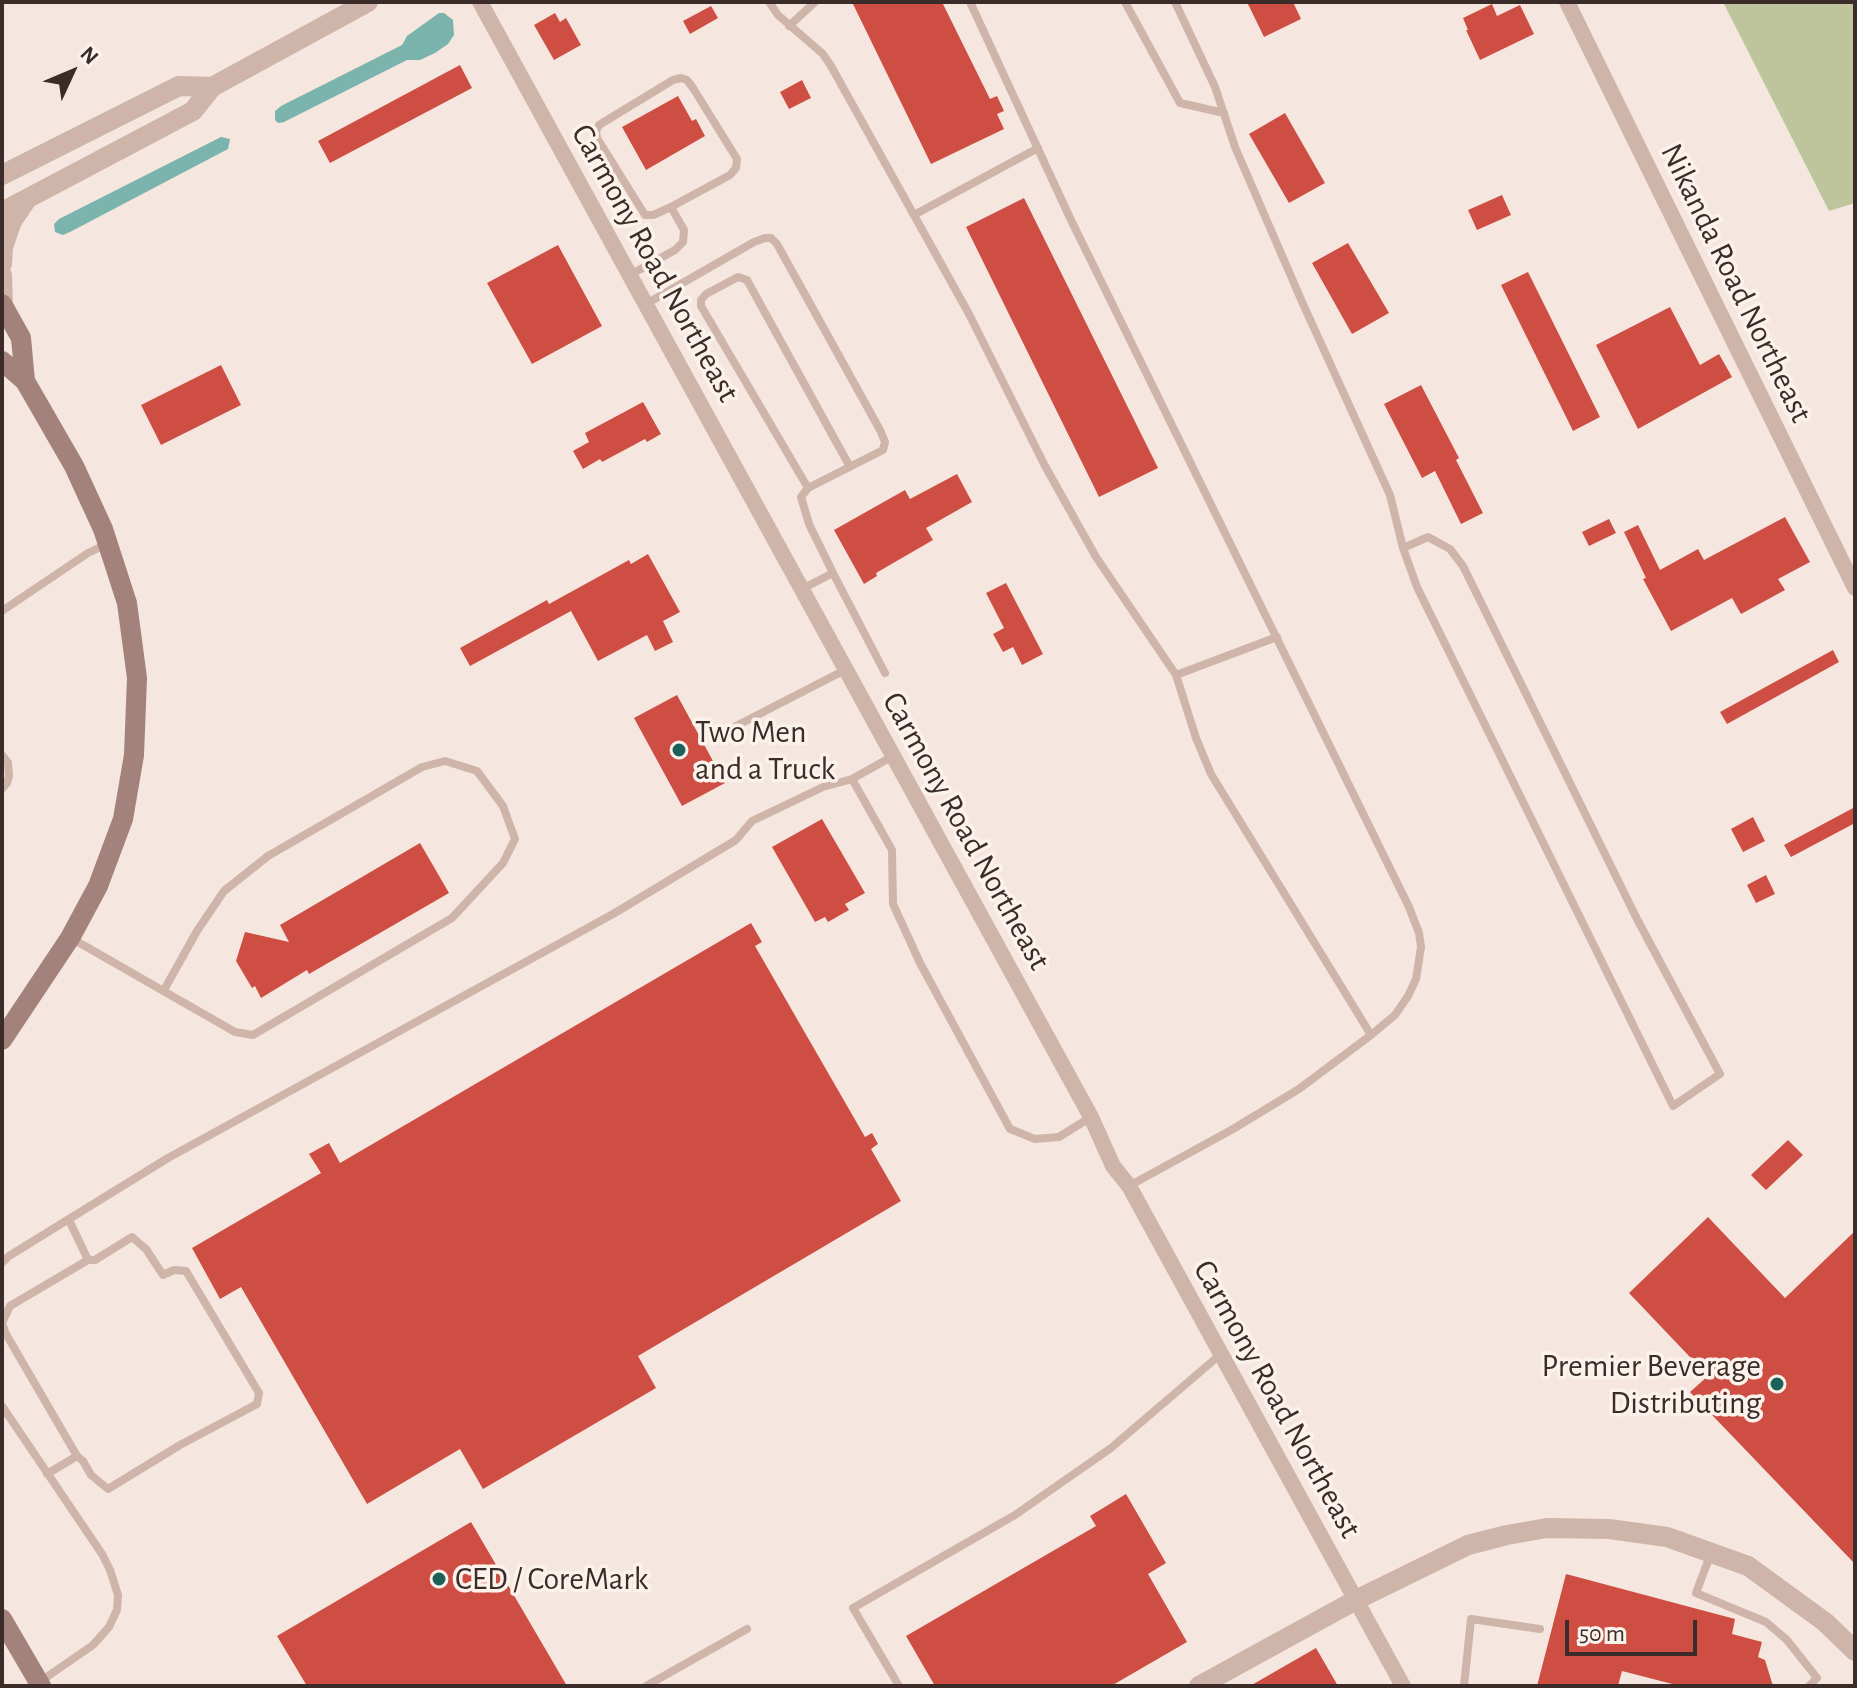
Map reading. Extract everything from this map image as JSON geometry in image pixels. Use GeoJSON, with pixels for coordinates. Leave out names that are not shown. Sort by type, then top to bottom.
{"type":"FeatureCollection","features":[{"type":"Feature","properties":{"kind":"main road"},"geometry":{"type":"LineString","coordinates":[[3,305],[21,338],[25,381]]}},
{"type":"Feature","properties":{"kind":"main road"},"geometry":{"type":"LineString","coordinates":[[2,361],[25,381],[74,466],[103,529],[127,603],[137,678],[134,755],[123,819],[98,886],[70,938],[2,1040]]}},
{"type":"Feature","properties":{"kind":"main road"},"geometry":{"type":"LineString","coordinates":[[2,1619],[38,1685]]}},
{"type":"Feature","properties":{"kind":"street"},"geometry":{"type":"LineString","coordinates":[[2,212],[193,111],[212,87],[368,2]]}},
{"type":"Feature","properties":{"kind":"street","name":"Carmony Road Northeast"},"geometry":{"type":"LineString","coordinates":[[480,2],[1091,1117],[1113,1166],[1129,1186],[1403,1686]]}},
{"type":"Feature","properties":{"kind":"street","name":"Nikanda Road Northeast"},"geometry":{"type":"LineString","coordinates":[[1567,2],[1855,588]]}},
{"type":"Feature","properties":{"kind":"street"},"geometry":{"type":"LineString","coordinates":[[2,175],[179,86],[212,87]]}},
{"type":"Feature","properties":{"kind":"street"},"geometry":{"type":"LineString","coordinates":[[2,264],[3,247],[12,221],[27,199]]}},
{"type":"Feature","properties":{"kind":"street"},"geometry":{"type":"LineString","coordinates":[[2,275],[3,305]]}},
{"type":"Feature","properties":{"kind":"street"},"geometry":{"type":"LineString","coordinates":[[1199,1686],[1356,1600],[1468,1545],[1547,1528],[1609,1529],[1667,1537],[1748,1566],[1825,1622],[1855,1651]]}},
{"type":"Feature","properties":{"kind":"lane"},"geometry":{"type":"LineString","coordinates":[[769,2],[789,26],[823,54],[969,314],[1045,466],[1096,557],[1176,675],[1211,774],[1371,1035]]}},
{"type":"Feature","properties":{"kind":"lane"},"geometry":{"type":"LineString","coordinates":[[789,26],[815,2]]}},
{"type":"Feature","properties":{"kind":"lane"},"geometry":{"type":"LineString","coordinates":[[970,2],[1070,218],[1409,907],[1421,947],[1416,979],[1395,1015],[1371,1035],[1299,1089],[1129,1186]]}},
{"type":"Feature","properties":{"kind":"lane"},"geometry":{"type":"LineString","coordinates":[[1125,2],[1180,103],[1224,113]]}},
{"type":"Feature","properties":{"kind":"lane"},"geometry":{"type":"LineString","coordinates":[[1175,2],[1215,87],[1247,176],[1390,495],[1403,548],[1417,587],[1673,1106],[1720,1074],[1637,919],[1463,566],[1450,549],[1428,537],[1403,548]]}},
{"type":"Feature","properties":{"kind":"lane"},"geometry":{"type":"LineString","coordinates":[[681,78],[693,88],[737,159],[736,168],[730,175],[671,207],[645,215],[597,138],[596,131],[599,125],[681,78]]}},
{"type":"Feature","properties":{"kind":"lane"},"geometry":{"type":"LineString","coordinates":[[914,215],[1038,148]]}},
{"type":"Feature","properties":{"kind":"lane"},"geometry":{"type":"LineString","coordinates":[[630,275],[675,250],[683,242],[684,230],[671,207]]}},
{"type":"Feature","properties":{"kind":"lane"},"geometry":{"type":"LineString","coordinates":[[646,304],[754,242],[771,238],[777,244],[885,442],[883,450],[808,488],[801,497],[809,524],[885,673]]}},
{"type":"Feature","properties":{"kind":"lane"},"geometry":{"type":"LineString","coordinates":[[808,488],[701,306],[706,294],[738,277],[747,280],[850,467]]}},
{"type":"Feature","properties":{"kind":"lane"},"geometry":{"type":"LineString","coordinates":[[2,611],[88,553],[108,544]]}},
{"type":"Feature","properties":{"kind":"lane"},"geometry":{"type":"LineString","coordinates":[[802,589],[833,573]]}},
{"type":"Feature","properties":{"kind":"lane"},"geometry":{"type":"LineString","coordinates":[[1176,675],[1277,637]]}},
{"type":"Feature","properties":{"kind":"lane"},"geometry":{"type":"LineString","coordinates":[[736,726],[846,669]]}},
{"type":"Feature","properties":{"kind":"lane"},"geometry":{"type":"LineString","coordinates":[[2,755],[8,763],[9,776],[2,789]]}},
{"type":"Feature","properties":{"kind":"lane"},"geometry":{"type":"LineString","coordinates":[[2,1263],[192,1145],[613,914],[736,840],[752,821],[823,787],[852,779],[893,756]]}},
{"type":"Feature","properties":{"kind":"lane"},"geometry":{"type":"LineString","coordinates":[[70,938],[235,1032],[253,1035],[452,918],[503,863],[515,839],[503,806],[477,771],[445,761],[422,767],[268,856],[224,891],[164,990]]}},
{"type":"Feature","properties":{"kind":"lane"},"geometry":{"type":"LineString","coordinates":[[852,779],[892,850],[893,904],[920,963],[1010,1129],[1035,1139],[1059,1137],[1091,1117]]}},
{"type":"Feature","properties":{"kind":"lane"},"geometry":{"type":"LineString","coordinates":[[69,1220],[88,1260]]}},
{"type":"Feature","properties":{"kind":"lane"},"geometry":{"type":"LineString","coordinates":[[132,1237],[146,1249],[163,1275],[174,1270],[186,1271],[259,1393],[257,1404],[180,1445],[108,1489],[91,1475],[77,1456],[2,1323],[10,1306],[88,1260],[95,1260],[132,1237]]}},
{"type":"Feature","properties":{"kind":"lane"},"geometry":{"type":"LineString","coordinates":[[899,1686],[853,1608],[1015,1515],[1111,1448],[1221,1354]]}},
{"type":"Feature","properties":{"kind":"lane"},"geometry":{"type":"LineString","coordinates":[[2,1406],[102,1554],[118,1595],[117,1610],[109,1627],[93,1645],[38,1685]]}},
{"type":"Feature","properties":{"kind":"lane"},"geometry":{"type":"LineString","coordinates":[[47,1474],[77,1456]]}},
{"type":"Feature","properties":{"kind":"lane"},"geometry":{"type":"LineString","coordinates":[[1711,1552],[1696,1593],[1766,1622],[1787,1640],[1817,1678],[1809,1686]]}},
{"type":"Feature","properties":{"kind":"lane"},"geometry":{"type":"LineString","coordinates":[[1464,1686],[1471,1619],[1540,1629]]}},
{"type":"Feature","properties":{"kind":"lane"},"geometry":{"type":"LineString","coordinates":[[646,1686],[747,1629]]}},
{"type":"Feature","properties":{"kind":"green space"},"geometry":{"type":"Polygon","coordinates":[[[1723,2],[1855,2],[1855,203],[1829,211],[1723,2]]]}},
{"type":"Feature","properties":{"kind":"water"},"geometry":{"type":"Polygon","coordinates":[[[439,13],[453,20],[454,35],[448,44],[435,53],[420,60],[407,60],[284,122],[275,120],[275,111],[281,106],[402,45],[407,36],[439,13]]]}},
{"type":"Feature","properties":{"kind":"water"},"geometry":{"type":"Polygon","coordinates":[[[221,137],[230,139],[228,149],[70,232],[63,235],[55,232],[54,224],[59,219],[221,137]]]}},
{"type":"Feature","properties":{"kind":"building"},"geometry":{"type":"Polygon","coordinates":[[[852,2],[942,2],[990,99],[997,96],[1004,111],[997,114],[1004,129],[931,164],[852,2]]]}},
{"type":"Feature","properties":{"kind":"building"},"geometry":{"type":"Polygon","coordinates":[[[1247,2],[1293,2],[1301,19],[1264,37],[1247,2]]]}},
{"type":"Feature","properties":{"kind":"building"},"geometry":{"type":"Polygon","coordinates":[[[1492,4],[1497,16],[1520,5],[1534,34],[1480,60],[1463,18],[1492,4]]]}},
{"type":"Feature","properties":{"kind":"building"},"geometry":{"type":"Polygon","coordinates":[[[711,6],[718,18],[690,34],[683,21],[711,6]]]}},
{"type":"Feature","properties":{"kind":"building"},"geometry":{"type":"Polygon","coordinates":[[[555,13],[560,22],[566,18],[581,45],[554,60],[534,25],[555,13]]]}},
{"type":"Feature","properties":{"kind":"building"},"geometry":{"type":"Polygon","coordinates":[[[460,65],[472,88],[330,163],[318,141],[460,65]]]}},
{"type":"Feature","properties":{"kind":"building"},"geometry":{"type":"Polygon","coordinates":[[[802,80],[811,98],[789,109],[780,92],[802,80]]]}},
{"type":"Feature","properties":{"kind":"building"},"geometry":{"type":"Polygon","coordinates":[[[678,96],[705,136],[646,170],[622,127],[678,96]]]}},
{"type":"Feature","properties":{"kind":"building"},"geometry":{"type":"Polygon","coordinates":[[[1285,113],[1325,183],[1289,203],[1249,134],[1285,113]]]}},
{"type":"Feature","properties":{"kind":"building"},"geometry":{"type":"Polygon","coordinates":[[[1502,195],[1511,215],[1477,230],[1468,210],[1502,195]]]}},
{"type":"Feature","properties":{"kind":"building"},"geometry":{"type":"Polygon","coordinates":[[[1024,198],[1158,468],[1099,497],[966,227],[1024,198]]]}},
{"type":"Feature","properties":{"kind":"building"},"geometry":{"type":"Polygon","coordinates":[[[1348,243],[1389,313],[1352,334],[1312,263],[1348,243]]]}},
{"type":"Feature","properties":{"kind":"building"},"geometry":{"type":"Polygon","coordinates":[[[558,245],[602,326],[532,364],[487,283],[558,245]]]}},
{"type":"Feature","properties":{"kind":"building"},"geometry":{"type":"Polygon","coordinates":[[[1528,272],[1600,417],[1573,431],[1501,285],[1528,272]]]}},
{"type":"Feature","properties":{"kind":"building"},"geometry":{"type":"Polygon","coordinates":[[[1670,307],[1700,365],[1719,354],[1732,377],[1638,429],[1596,345],[1670,307]]]}},
{"type":"Feature","properties":{"kind":"building"},"geometry":{"type":"Polygon","coordinates":[[[221,365],[241,405],[161,445],[141,405],[221,365]]]}},
{"type":"Feature","properties":{"kind":"building"},"geometry":{"type":"Polygon","coordinates":[[[1421,385],[1483,513],[1461,524],[1435,471],[1422,478],[1384,404],[1421,385]]]}},
{"type":"Feature","properties":{"kind":"building"},"geometry":{"type":"Polygon","coordinates":[[[643,402],[661,434],[583,469],[573,451],[589,442],[585,433],[643,402]]]}},
{"type":"Feature","properties":{"kind":"building"},"geometry":{"type":"Polygon","coordinates":[[[957,474],[972,502],[926,528],[933,540],[876,573],[877,576],[864,584],[834,530],[905,490],[910,499],[957,474]]]}},
{"type":"Feature","properties":{"kind":"building"},"geometry":{"type":"Polygon","coordinates":[[[1785,517],[1810,562],[1778,579],[1785,590],[1741,614],[1732,598],[1671,631],[1643,579],[1646,578],[1624,532],[1638,525],[1660,570],[1698,549],[1704,560],[1785,517]]]}},
{"type":"Feature","properties":{"kind":"building"},"geometry":{"type":"Polygon","coordinates":[[[1609,519],[1616,533],[1589,546],[1582,532],[1609,519]]]}},
{"type":"Feature","properties":{"kind":"building"},"geometry":{"type":"Polygon","coordinates":[[[648,554],[680,612],[663,621],[673,642],[655,651],[647,635],[598,661],[571,611],[470,666],[460,648],[547,600],[549,604],[629,560],[631,564],[648,554]]]}},
{"type":"Feature","properties":{"kind":"building"},"geometry":{"type":"Polygon","coordinates":[[[1006,583],[1043,654],[1022,665],[1013,647],[1003,652],[993,634],[1004,628],[986,593],[1006,583]]]}},
{"type":"Feature","properties":{"kind":"building"},"geometry":{"type":"Polygon","coordinates":[[[1833,650],[1839,662],[1727,724],[1720,712],[1833,650]]]}},
{"type":"Feature","properties":{"kind":"building"},"geometry":{"type":"Polygon","coordinates":[[[677,695],[725,783],[682,806],[634,718],[677,695]]]}},
{"type":"Feature","properties":{"kind":"building"},"geometry":{"type":"Polygon","coordinates":[[[1855,807],[1855,823],[1791,857],[1784,845],[1855,807]]]}},
{"type":"Feature","properties":{"kind":"building"},"geometry":{"type":"Polygon","coordinates":[[[1753,817],[1765,841],[1743,852],[1731,829],[1753,817]]]}},
{"type":"Feature","properties":{"kind":"building"},"geometry":{"type":"Polygon","coordinates":[[[822,819],[865,893],[845,904],[849,910],[828,922],[825,917],[815,922],[772,847],[822,819]]]}},
{"type":"Feature","properties":{"kind":"building"},"geometry":{"type":"Polygon","coordinates":[[[420,843],[449,893],[309,974],[307,970],[261,998],[236,961],[245,932],[289,942],[280,925],[420,843]]]}},
{"type":"Feature","properties":{"kind":"building"},"geometry":{"type":"Polygon","coordinates":[[[1766,875],[1775,894],[1756,903],[1747,885],[1766,875]]]}},
{"type":"Feature","properties":{"kind":"building"},"geometry":{"type":"Polygon","coordinates":[[[751,923],[762,942],[755,946],[865,1137],[872,1133],[878,1144],[871,1149],[901,1201],[638,1356],[656,1388],[483,1489],[460,1449],[367,1504],[241,1287],[220,1299],[192,1248],[321,1173],[309,1154],[329,1143],[340,1163],[751,923]]]}},
{"type":"Feature","properties":{"kind":"building"},"geometry":{"type":"Polygon","coordinates":[[[1788,1140],[1803,1155],[1766,1190],[1751,1175],[1788,1140]]]}},
{"type":"Feature","properties":{"kind":"building","name":"Premier Beverage Distributing"},"geometry":{"type":"Polygon","coordinates":[[[1708,1217],[1785,1298],[1855,1231],[1855,1564],[1690,1392],[1708,1376],[1629,1293],[1708,1217]]]}},
{"type":"Feature","properties":{"kind":"building"},"geometry":{"type":"Polygon","coordinates":[[[1126,1494],[1166,1563],[1148,1574],[1187,1642],[1111,1686],[935,1686],[906,1636],[1096,1526],[1090,1516],[1126,1494]]]}},
{"type":"Feature","properties":{"kind":"building","name":"CED / CoreMark"},"geometry":{"type":"Polygon","coordinates":[[[471,1522],[567,1686],[307,1686],[277,1636],[471,1522]]]}},
{"type":"Feature","properties":{"kind":"building"},"geometry":{"type":"Polygon","coordinates":[[[1566,1574],[1735,1619],[1732,1634],[1762,1642],[1758,1657],[1765,1660],[1773,1686],[1680,1686],[1622,1671],[1618,1686],[1537,1686],[1566,1574]]]}},
{"type":"Feature","properties":{"kind":"building"},"geometry":{"type":"Polygon","coordinates":[[[1316,1648],[1338,1686],[1250,1686],[1316,1648]]]}},
{"type":"Feature","properties":{"kind":"place","name":"Two Men and a Truck"},"geometry":{"type":"Point","coordinates":[679,750]}},
{"type":"Feature","properties":{"kind":"place","name":"Premier Beverage Distributing"},"geometry":{"type":"Point","coordinates":[1777,1384]}},
{"type":"Feature","properties":{"kind":"place","name":"CED / CoreMark"},"geometry":{"type":"Point","coordinates":[439,1579]}}]}
